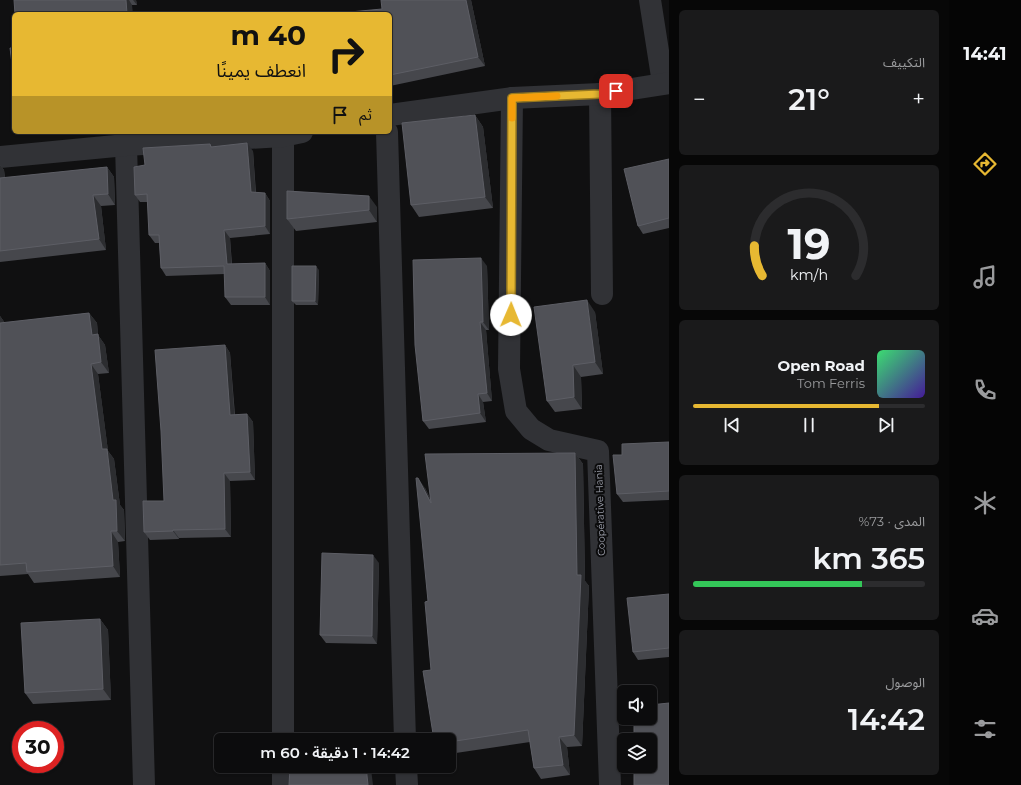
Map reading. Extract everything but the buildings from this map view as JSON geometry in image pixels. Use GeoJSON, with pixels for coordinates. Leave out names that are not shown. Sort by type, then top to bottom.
{"type":"FeatureCollection","features":[{"type":"Feature","properties":{"kind":"street"},"geometry":{"type":"LineString","coordinates":[[392,115],[512,98],[600,94],[666,83],[650,0]]}},
{"type":"Feature","properties":{"kind":"street"},"geometry":{"type":"LineString","coordinates":[[600,94],[602,294]]}},
{"type":"Feature","properties":{"kind":"street","name":"Coopérative Hania"},"geometry":{"type":"LineString","coordinates":[[512,98],[509,369],[516,411],[531,429],[549,440],[598,451],[610,785]]}},
{"type":"Feature","properties":{"kind":"street"},"geometry":{"type":"LineString","coordinates":[[0,157],[126,145],[292,134],[283,733]]}},
{"type":"Feature","properties":{"kind":"street"},"geometry":{"type":"LineString","coordinates":[[387,134],[405,733]]}},
{"type":"Feature","properties":{"kind":"street"},"geometry":{"type":"LineString","coordinates":[[126,145],[144,785]]}},
{"type":"Feature","properties":{"kind":"street"},"geometry":{"type":"LineString","coordinates":[[283,773],[283,785]]}},
{"type":"Feature","properties":{"kind":"street"},"geometry":{"type":"LineString","coordinates":[[406,773],[406,785]]}},
{"type":"Feature","properties":{"kind":"slow traffic"},"geometry":{"type":"LineString","coordinates":[[512,118],[512,98],[557,96]]}},
{"type":"Feature","properties":{"kind":"route"},"geometry":{"type":"LineString","coordinates":[[511,315],[512,98],[600,94],[616,91]]}}]}
